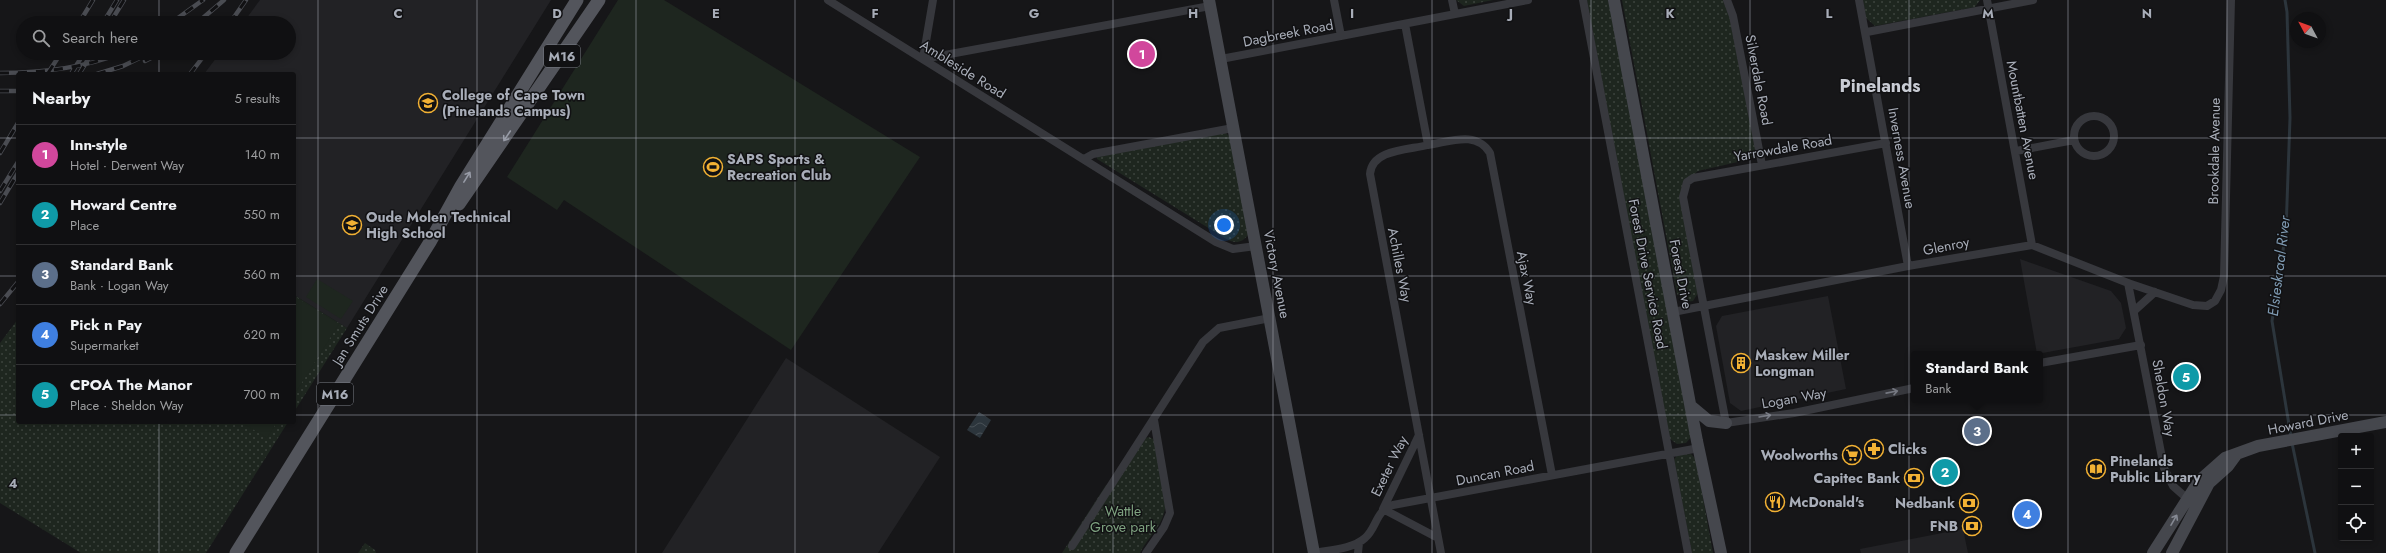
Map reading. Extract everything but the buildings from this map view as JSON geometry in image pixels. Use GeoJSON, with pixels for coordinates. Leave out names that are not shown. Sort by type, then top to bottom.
{"type":"FeatureCollection","features":[{"type":"Feature","properties":{"kind":"main road","name":"Jan Smuts Drive"},"geometry":{"type":"LineString","coordinates":[[236,553],[434,235],[461,186],[577,0]]}},
{"type":"Feature","properties":{"kind":"main road","name":"Jan Smuts Drive"},"geometry":{"type":"LineString","coordinates":[[434,235],[471,188],[599,0]]}},
{"type":"Feature","properties":{"kind":"street","name":"Ambleside Road"},"geometry":{"type":"LineString","coordinates":[[828,0],[1224,247],[1233,249],[1256,246]]}},
{"type":"Feature","properties":{"kind":"street"},"geometry":{"type":"LineString","coordinates":[[933,0],[923,59],[1210,3]]}},
{"type":"Feature","properties":{"kind":"street"},"geometry":{"type":"LineString","coordinates":[[1334,0],[1341,36]]}},
{"type":"Feature","properties":{"kind":"street"},"geometry":{"type":"LineString","coordinates":[[1452,0],[1455,14]]}},
{"type":"Feature","properties":{"kind":"street","name":"Dagbreek Road"},"geometry":{"type":"LineString","coordinates":[[1221,59],[1528,0]]}},
{"type":"Feature","properties":{"kind":"street","name":"Forest Drive Service Road"},"geometry":{"type":"LineString","coordinates":[[1583,0],[1688,553]]}},
{"type":"Feature","properties":{"kind":"street","name":"Forest Drive"},"geometry":{"type":"LineString","coordinates":[[1614,0],[1699,448],[1721,553]]}},
{"type":"Feature","properties":{"kind":"street","name":"Silverdale Road"},"geometry":{"type":"LineString","coordinates":[[1727,0],[1733,16],[1762,165]]}},
{"type":"Feature","properties":{"kind":"street","name":"Inverness Avenue"},"geometry":{"type":"LineString","coordinates":[[1859,0],[1867,32],[1908,266]]}},
{"type":"Feature","properties":{"kind":"street"},"geometry":{"type":"LineString","coordinates":[[1867,32],[1988,4],[2033,0]]}},
{"type":"Feature","properties":{"kind":"street","name":"Brookdale Avenue"},"geometry":{"type":"LineString","coordinates":[[2155,292],[2193,305],[2207,306],[2215,301],[2221,290],[2224,276],[2231,0]]}},
{"type":"Feature","properties":{"kind":"street","name":"Victory Avenue"},"geometry":{"type":"LineString","coordinates":[[1210,3],[1314,553]]}},
{"type":"Feature","properties":{"kind":"street","name":"Mountbatten Avenue"},"geometry":{"type":"LineString","coordinates":[[1988,4],[2032,245]]}},
{"type":"Feature","properties":{"kind":"street"},"geometry":{"type":"LineString","coordinates":[[1405,24],[1428,146]]}},
{"type":"Feature","properties":{"kind":"street"},"geometry":{"type":"LineString","coordinates":[[2089,116],[2104,118],[2111,124],[2114,132],[2112,144],[2101,155],[2094,156],[2084,154],[2077,148],[2074,140],[2077,125],[2089,116]]}},
{"type":"Feature","properties":{"kind":"street"},"geometry":{"type":"LineString","coordinates":[[1084,159],[1093,154],[1233,128]]}},
{"type":"Feature","properties":{"kind":"street","name":"Ajax Way"},"geometry":{"type":"LineString","coordinates":[[1428,146],[1470,138],[1478,140],[1485,145],[1490,153],[1552,475]]}},
{"type":"Feature","properties":{"kind":"street"},"geometry":{"type":"LineString","coordinates":[[2016,151],[2074,140]]}},
{"type":"Feature","properties":{"kind":"street","name":"Yarrowdale Road"},"geometry":{"type":"LineString","coordinates":[[1703,306],[1682,196],[1687,182],[1693,178],[1886,143]]}},
{"type":"Feature","properties":{"kind":"street","name":"Achilles Way"},"geometry":{"type":"LineString","coordinates":[[1428,146],[1378,157],[1370,167],[1370,174],[1441,553]]}},
{"type":"Feature","properties":{"kind":"street"},"geometry":{"type":"LineString","coordinates":[[2032,245],[2128,283],[2155,292],[2134,311]]}},
{"type":"Feature","properties":{"kind":"street","name":"Glenroy"},"geometry":{"type":"LineString","coordinates":[[1673,312],[1908,266],[2032,245]]}},
{"type":"Feature","properties":{"kind":"street","name":"Sheldon Way"},"geometry":{"type":"LineString","coordinates":[[2128,283],[2164,468],[2172,486],[2197,505]]}},
{"type":"Feature","properties":{"kind":"street"},"geometry":{"type":"LineString","coordinates":[[1691,406],[1709,422],[1726,423],[1703,306]]}},
{"type":"Feature","properties":{"kind":"street"},"geometry":{"type":"LineString","coordinates":[[1072,546],[1210,334],[1229,325],[1270,318]]}},
{"type":"Feature","properties":{"kind":"street"},"geometry":{"type":"LineString","coordinates":[[2043,362],[2141,345]]}},
{"type":"Feature","properties":{"kind":"street","name":"Logan Way"},"geometry":{"type":"LineString","coordinates":[[1726,423],[1794,413],[1911,389]]}},
{"type":"Feature","properties":{"kind":"street"},"geometry":{"type":"LineString","coordinates":[[1146,553],[1164,527],[1170,513],[1154,420]]}},
{"type":"Feature","properties":{"kind":"street","name":"Howard Drive"},"geometry":{"type":"LineString","coordinates":[[2153,553],[2186,498],[2199,481],[2216,464],[2236,455],[2270,444],[2386,422]]}},
{"type":"Feature","properties":{"kind":"street","name":"Exeter Way"},"geometry":{"type":"LineString","coordinates":[[1383,509],[1419,435]]}},
{"type":"Feature","properties":{"kind":"street","name":"Duncan Road"},"geometry":{"type":"LineString","coordinates":[[1383,509],[1430,498],[1699,448]]}},
{"type":"Feature","properties":{"kind":"street"},"geometry":{"type":"LineString","coordinates":[[2172,553],[2209,483],[2228,466],[2236,455]]}},
{"type":"Feature","properties":{"kind":"street"},"geometry":{"type":"LineString","coordinates":[[1314,553],[1359,543],[1369,533],[1383,509],[1438,538]]}},
{"type":"Feature","properties":{"kind":"street"},"geometry":{"type":"LineString","coordinates":[[1358,553],[1359,543]]}},
{"type":"Feature","properties":{"kind":"shaded area"},"geometry":{"type":"Polygon","coordinates":[[[260,0],[551,0],[347,328],[296,296],[296,72],[206,72],[215,60],[296,60],[296,16],[248,16],[260,0]]]}},
{"type":"Feature","properties":{"kind":"shaded area"},"geometry":{"type":"Polygon","coordinates":[[[2020,259],[2111,291],[2121,303],[2126,328],[2119,339],[2043,353],[2043,351],[2036,351],[2020,259]]]}},
{"type":"Feature","properties":{"kind":"shaded area"},"geometry":{"type":"Polygon","coordinates":[[[1828,296],[1846,389],[1741,411],[1730,403],[1716,326],[1722,316],[1828,296]]]}},
{"type":"Feature","properties":{"kind":"shaded area"},"geometry":{"type":"Polygon","coordinates":[[[786,358],[940,457],[878,553],[662,553],[786,358]]]}},
{"type":"Feature","properties":{"kind":"shaded area"},"geometry":{"type":"Polygon","coordinates":[[[1963,529],[1968,553],[1861,553],[1860,549],[1963,529]]]}},
{"type":"Feature","properties":{"kind":"green space","name":"SAPS Sports & Recreation Club"},"geometry":{"type":"Polygon","coordinates":[[[618,0],[664,0],[920,157],[791,350],[564,200],[557,210],[507,177],[618,0]]]}},
{"type":"Feature","properties":{"kind":"green space"},"geometry":{"type":"Polygon","coordinates":[[[1456,0],[1493,0],[1464,6],[1456,0]]]}},
{"type":"Feature","properties":{"kind":"green space"},"geometry":{"type":"Polygon","coordinates":[[[1587,0],[1610,0],[1692,436],[1686,443],[1677,444],[1669,438],[1587,0]]]}},
{"type":"Feature","properties":{"kind":"green space"},"geometry":{"type":"Polygon","coordinates":[[[1622,0],[1723,0],[1728,9],[1756,147],[1751,159],[1698,171],[1683,184],[1698,293],[1693,301],[1685,302],[1677,294],[1622,0]]]}},
{"type":"Feature","properties":{"kind":"green space"},"geometry":{"type":"Polygon","coordinates":[[[1863,0],[1980,0],[1975,7],[1875,26],[1866,18],[1863,0]]]}},
{"type":"Feature","properties":{"kind":"green space"},"geometry":{"type":"Polygon","coordinates":[[[1225,132],[1232,139],[1248,235],[1239,242],[1233,242],[1223,237],[1097,159],[1097,157],[1225,132]]]}},
{"type":"Feature","properties":{"kind":"green space"},"geometry":{"type":"Polygon","coordinates":[[[317,279],[353,301],[341,319],[306,297],[317,279]]]}},
{"type":"Feature","properties":{"kind":"green space"},"geometry":{"type":"Polygon","coordinates":[[[296,296],[347,328],[296,409],[296,296]]]}},
{"type":"Feature","properties":{"kind":"green space"},"geometry":{"type":"Polygon","coordinates":[[[296,297],[339,324],[296,392],[296,297]]]}},
{"type":"Feature","properties":{"kind":"green space"},"geometry":{"type":"Polygon","coordinates":[[[16,322],[16,424],[287,424],[206,553],[81,553],[0,503],[0,343],[16,322]]]}},
{"type":"Feature","properties":{"kind":"green space"},"geometry":{"type":"Polygon","coordinates":[[[244,424],[276,424],[267,438],[244,424]]]}},
{"type":"Feature","properties":{"kind":"green space","name":"Wattle Grove park"},"geometry":{"type":"Polygon","coordinates":[[[1149,437],[1155,440],[1166,501],[1165,510],[1160,523],[1140,553],[1062,553],[1106,485],[1114,486],[1146,438],[1149,437]]]}},
{"type":"Feature","properties":{"kind":"green space"},"geometry":{"type":"Polygon","coordinates":[[[1691,454],[1696,459],[1713,553],[1692,553],[1674,460],[1677,455],[1691,454]]]}},
{"type":"Feature","properties":{"kind":"green space"},"geometry":{"type":"Polygon","coordinates":[[[365,543],[375,550],[376,553],[358,553],[365,543]]]}},
{"type":"Feature","properties":{"kind":"water"},"geometry":{"type":"Polygon","coordinates":[[[979,412],[991,420],[980,438],[967,430],[979,412]]]}},
{"type":"Feature","properties":{"kind":"waterway","name":"Elsieskraal River"},"geometry":{"type":"LineString","coordinates":[[2285,0],[2287,12],[2290,118],[2286,231],[2272,321],[2291,437]]}},
{"type":"Feature","properties":{"kind":"waterway","name":"Elsieskraal River"},"geometry":{"type":"LineString","coordinates":[[2292,443],[2315,553]]}},
{"type":"Feature","properties":{"kind":"railway"},"geometry":{"type":"LineString","coordinates":[[83,16],[93,0]]}},
{"type":"Feature","properties":{"kind":"railway"},"geometry":{"type":"LineString","coordinates":[[107,16],[117,0]]}},
{"type":"Feature","properties":{"kind":"railway"},"geometry":{"type":"LineString","coordinates":[[114,16],[124,0]]}},
{"type":"Feature","properties":{"kind":"railway"},"geometry":{"type":"LineString","coordinates":[[181,16],[203,0]]}},
{"type":"Feature","properties":{"kind":"railway"},"geometry":{"type":"LineString","coordinates":[[205,16],[224,0]]}},
{"type":"Feature","properties":{"kind":"railway"},"geometry":{"type":"LineString","coordinates":[[235,16],[246,0]]}},
{"type":"Feature","properties":{"kind":"railway"},"geometry":{"type":"LineString","coordinates":[[49,72],[56,60]]}},
{"type":"Feature","properties":{"kind":"railway"},"geometry":{"type":"LineString","coordinates":[[72,72],[80,60]]}},
{"type":"Feature","properties":{"kind":"railway"},"geometry":{"type":"LineString","coordinates":[[80,72],[88,60]]}},
{"type":"Feature","properties":{"kind":"railway"},"geometry":{"type":"LineString","coordinates":[[31,72],[62,69],[100,60]]}},
{"type":"Feature","properties":{"kind":"railway"},"geometry":{"type":"LineString","coordinates":[[104,72],[123,66],[135,60]]}},
{"type":"Feature","properties":{"kind":"railway"},"geometry":{"type":"LineString","coordinates":[[192,72],[201,60]]}},
{"type":"Feature","properties":{"kind":"railway"},"geometry":{"type":"LineString","coordinates":[[0,73],[16,72]]}},
{"type":"Feature","properties":{"kind":"railway"},"geometry":{"type":"LineString","coordinates":[[0,91],[16,91]]}},
{"type":"Feature","properties":{"kind":"railway"},"geometry":{"type":"LineString","coordinates":[[0,153],[16,126]]}},
{"type":"Feature","properties":{"kind":"railway"},"geometry":{"type":"LineString","coordinates":[[0,191],[16,165]]}},
{"type":"Feature","properties":{"kind":"railway"},"geometry":{"type":"LineString","coordinates":[[0,203],[16,176]]}},
{"type":"Feature","properties":{"kind":"railway"},"geometry":{"type":"LineString","coordinates":[[0,304],[16,284]]}},
{"type":"Feature","properties":{"kind":"place","name":"Inn-style"},"geometry":{"type":"Point","coordinates":[1142,54]}},
{"type":"Feature","properties":{"kind":"place","name":"College of Cape Town (Pinelands Campus)"},"geometry":{"type":"Point","coordinates":[428,103]}},
{"type":"Feature","properties":{"kind":"place","name":"SAPS Sports & Recreation Club"},"geometry":{"type":"Point","coordinates":[713,167]}},
{"type":"Feature","properties":{"kind":"place","name":"Oude Molen Technical High School"},"geometry":{"type":"Point","coordinates":[352,225]}},
{"type":"Feature","properties":{"kind":"place","name":"Maskew Miller Longman"},"geometry":{"type":"Point","coordinates":[1741,363]}},
{"type":"Feature","properties":{"kind":"place","name":"CPOA The Manor"},"geometry":{"type":"Point","coordinates":[2186,377]}},
{"type":"Feature","properties":{"kind":"place","name":"Standard Bank"},"geometry":{"type":"Point","coordinates":[1977,431]}},
{"type":"Feature","properties":{"kind":"place","name":"Clicks"},"geometry":{"type":"Point","coordinates":[1874,449]}},
{"type":"Feature","properties":{"kind":"place","name":"Woolworths"},"geometry":{"type":"Point","coordinates":[1852,455]}},
{"type":"Feature","properties":{"kind":"place","name":"Pinelands Public Library"},"geometry":{"type":"Point","coordinates":[2096,469]}},
{"type":"Feature","properties":{"kind":"place","name":"Howard Centre"},"geometry":{"type":"Point","coordinates":[1945,472]}},
{"type":"Feature","properties":{"kind":"place","name":"Capitec Bank"},"geometry":{"type":"Point","coordinates":[1914,478]}},
{"type":"Feature","properties":{"kind":"place","name":"McDonald's"},"geometry":{"type":"Point","coordinates":[1775,502]}},
{"type":"Feature","properties":{"kind":"place","name":"Nedbank"},"geometry":{"type":"Point","coordinates":[1969,503]}},
{"type":"Feature","properties":{"kind":"place","name":"Pick n Pay"},"geometry":{"type":"Point","coordinates":[2027,514]}},
{"type":"Feature","properties":{"kind":"place","name":"FNB"},"geometry":{"type":"Point","coordinates":[1972,526]}},
{"type":"Feature","properties":{"kind":"district","name":"Pinelands"},"geometry":{"type":"Point","coordinates":[1880,86]}}]}
